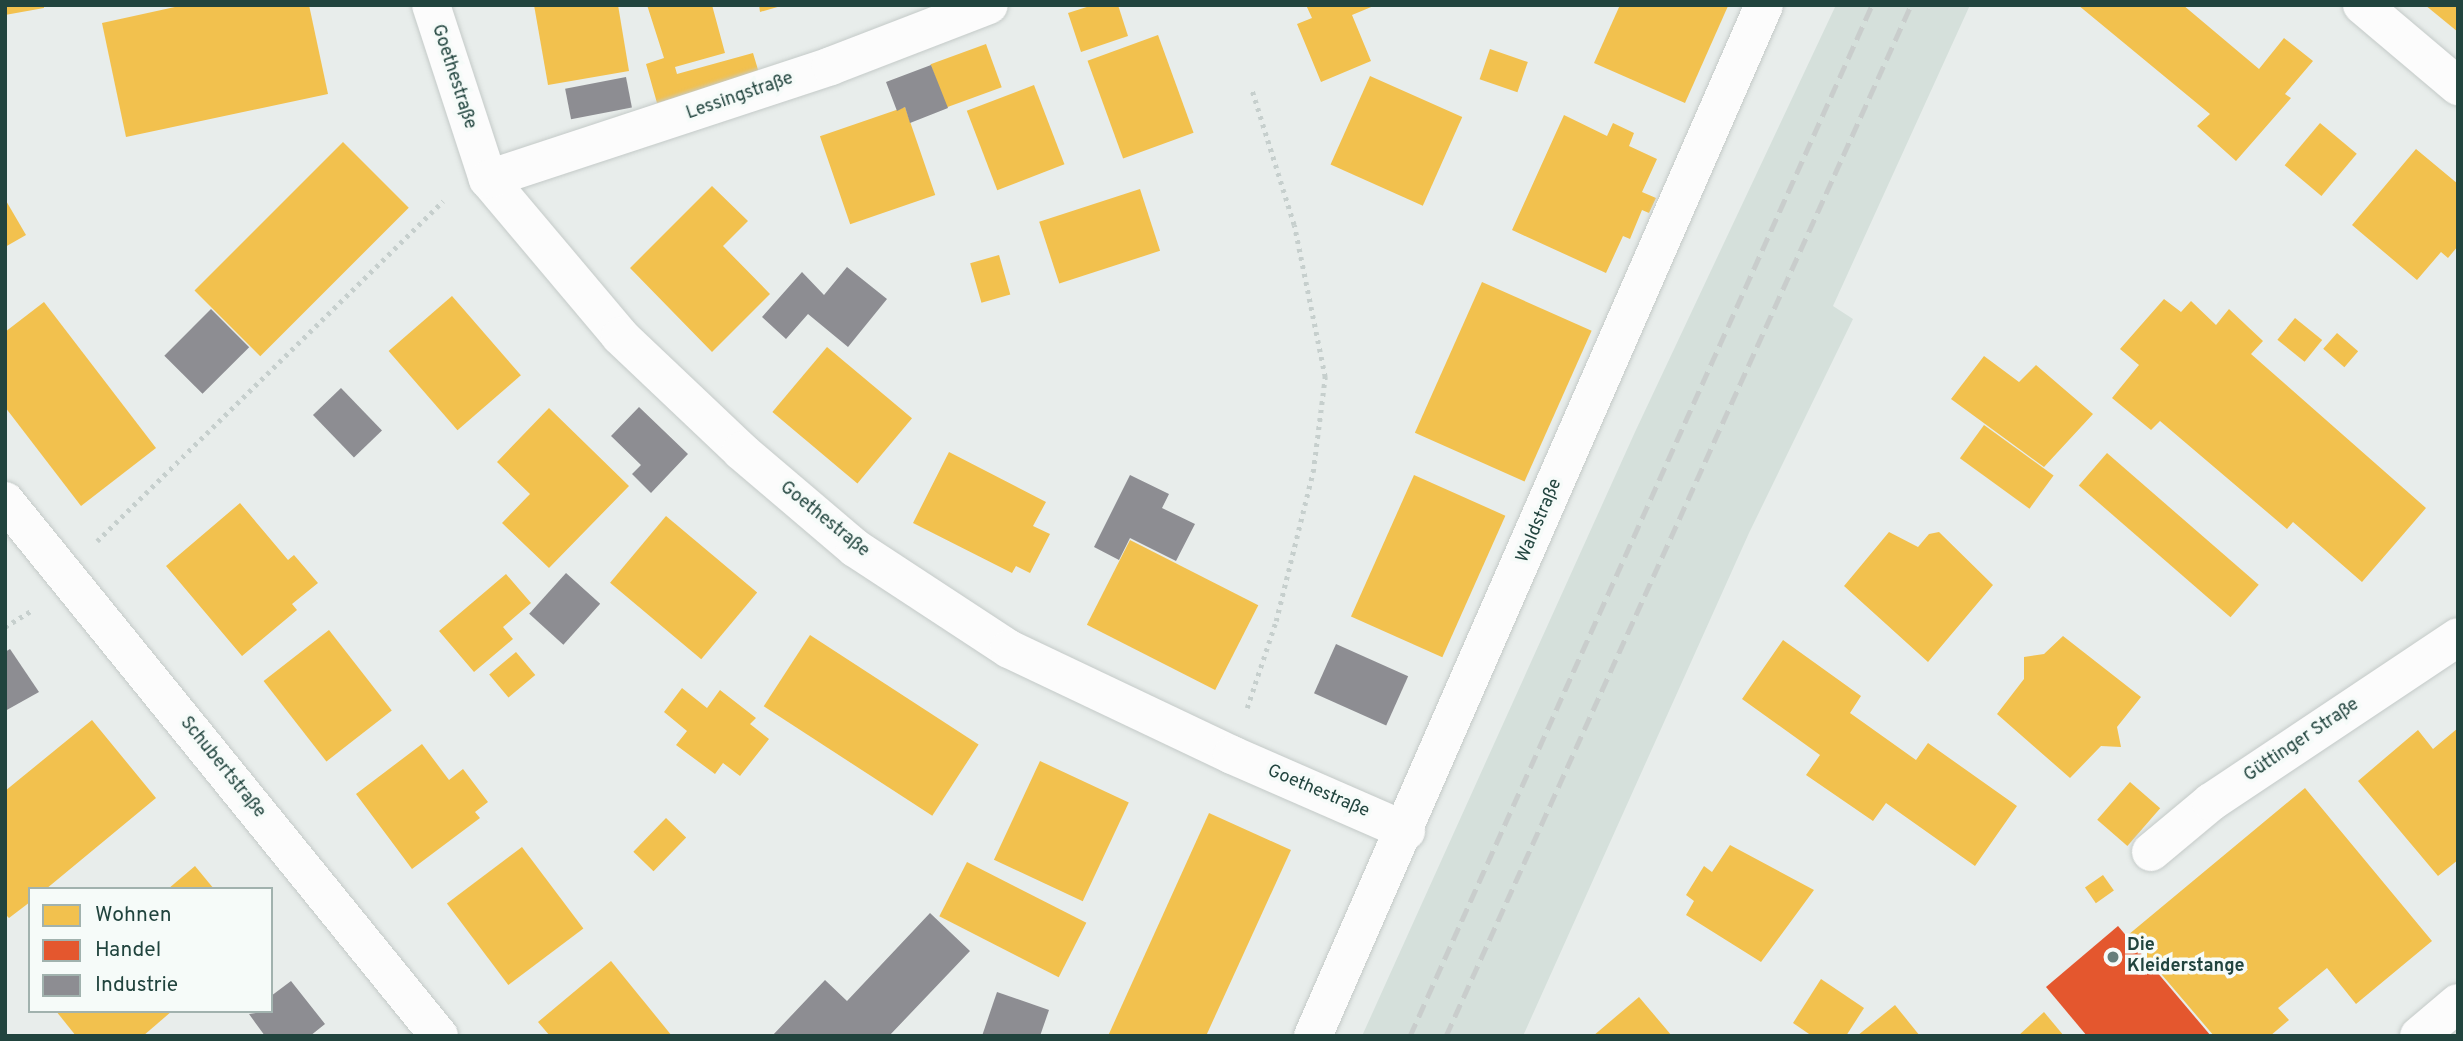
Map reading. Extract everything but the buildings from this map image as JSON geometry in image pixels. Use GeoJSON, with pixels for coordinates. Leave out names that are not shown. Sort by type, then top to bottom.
{"type":"FeatureCollection","features":[{"type":"Feature","properties":{"kind":"street","name":"Goethestraße"},"geometry":{"type":"LineString","coordinates":[[431,5],[485,171],[620,336],[741,451],[855,548],[1009,649],[1232,755],[1406,831]]}},
{"type":"Feature","properties":{"kind":"street","name":"Lessingstraße"},"geometry":{"type":"LineString","coordinates":[[485,171],[756,92],[989,5]]}},
{"type":"Feature","properties":{"kind":"street","name":"Waldstraße"},"geometry":{"type":"LineString","coordinates":[[1313,1036],[1406,831],[1764,5]]}},
{"type":"Feature","properties":{"kind":"street"},"geometry":{"type":"LineString","coordinates":[[2362,5],[2458,86]]}},
{"type":"Feature","properties":{"kind":"street","name":"Schubertstraße"},"geometry":{"type":"LineString","coordinates":[[5,500],[439,1036]]}},
{"type":"Feature","properties":{"kind":"street","name":"Güttinger Straße"},"geometry":{"type":"LineString","coordinates":[[2151,852],[2211,802],[2458,637]]}},
{"type":"Feature","properties":{"kind":"street"},"geometry":{"type":"LineString","coordinates":[[2418,1036],[2458,1003]]}},
{"type":"Feature","properties":{"kind":"path"},"geometry":{"type":"LineString","coordinates":[[1232,755],[1276,621],[1313,472],[1325,377],[1294,225],[1252,91]]}},
{"type":"Feature","properties":{"kind":"path"},"geometry":{"type":"LineString","coordinates":[[64,573],[485,171]]}},
{"type":"Feature","properties":{"kind":"shaded area"},"geometry":{"type":"Polygon","coordinates":[[[1836,5],[1970,5],[1833,306],[1853,319],[1749,533],[1523,1036],[1362,1036],[1635,432],[1836,5]]]}},
{"type":"Feature","properties":{"kind":"railway"},"geometry":{"type":"LineString","coordinates":[[1410,1036],[1872,5]]}},
{"type":"Feature","properties":{"kind":"railway"},"geometry":{"type":"LineString","coordinates":[[1446,1036],[1911,5]]}},
{"type":"Feature","properties":{"kind":"place","name":"Die Kleiderstange"},"geometry":{"type":"Point","coordinates":[2113,957]}}]}
